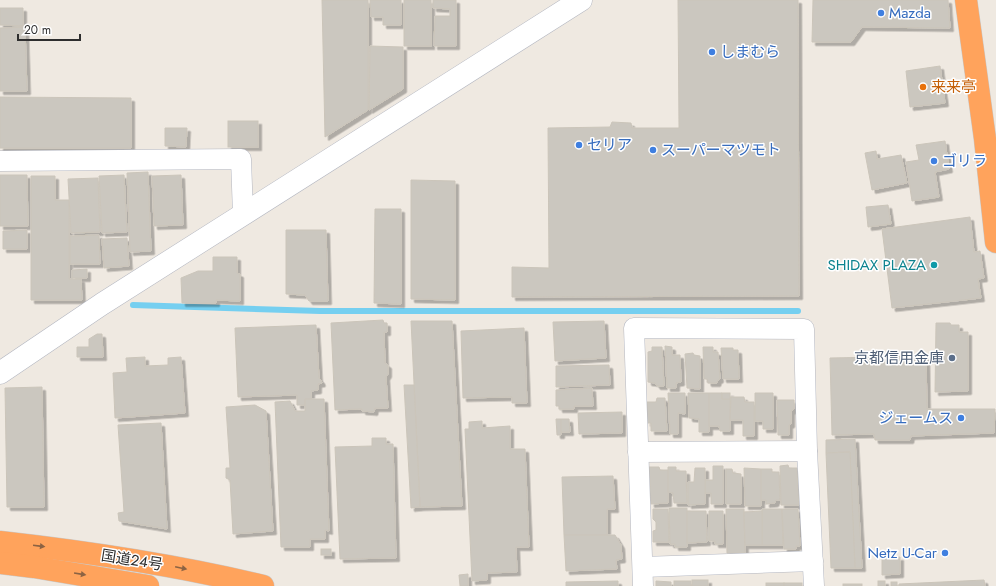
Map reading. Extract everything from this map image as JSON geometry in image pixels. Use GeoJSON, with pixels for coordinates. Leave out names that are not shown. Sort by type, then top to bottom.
{"type":"FeatureCollection","features":[{"type":"Feature","properties":{"kind":"highway"},"geometry":{"type":"LineString","coordinates":[[966,0],[985,139],[996,242]]}},
{"type":"Feature","properties":{"kind":"highway","name":"国道24号"},"geometry":{"type":"LineString","coordinates":[[0,542],[71,550],[159,564],[263,586]]}},
{"type":"Feature","properties":{"kind":"highway"},"geometry":{"type":"LineString","coordinates":[[0,563],[42,568],[148,586]]}},
{"type":"Feature","properties":{"kind":"street"},"geometry":{"type":"LineString","coordinates":[[0,373],[102,304],[581,0]]}},
{"type":"Feature","properties":{"kind":"street"},"geometry":{"type":"LineString","coordinates":[[0,161],[241,159],[243,214]]}},
{"type":"Feature","properties":{"kind":"street"},"geometry":{"type":"LineString","coordinates":[[813,561],[643,577],[634,328],[804,329],[807,451],[813,561],[814,586]]}},
{"type":"Feature","properties":{"kind":"street"},"geometry":{"type":"LineString","coordinates":[[638,452],[807,451]]}},
{"type":"Feature","properties":{"kind":"building"},"geometry":{"type":"Polygon","coordinates":[[[322,0],[368,0],[368,110],[325,137],[322,0]]]}},
{"type":"Feature","properties":{"kind":"building"},"geometry":{"type":"Polygon","coordinates":[[[370,0],[401,0],[401,25],[383,25],[383,17],[371,17],[370,0]]]}},
{"type":"Feature","properties":{"kind":"building"},"geometry":{"type":"Polygon","coordinates":[[[404,0],[431,0],[431,46],[404,46],[404,0]]]}},
{"type":"Feature","properties":{"kind":"building"},"geometry":{"type":"Polygon","coordinates":[[[433,0],[456,0],[456,46],[434,46],[435,16],[450,16],[450,9],[433,8],[433,0]]]}},
{"type":"Feature","properties":{"kind":"building"},"geometry":{"type":"Polygon","coordinates":[[[678,0],[798,0],[799,296],[512,297],[512,267],[549,268],[548,128],[610,127],[612,122],[631,123],[632,128],[679,128],[678,0]]]}},
{"type":"Feature","properties":{"kind":"building","name":"Mazda"},"geometry":{"type":"Polygon","coordinates":[[[813,0],[948,0],[950,28],[862,27],[851,42],[812,42],[813,0]]]}},
{"type":"Feature","properties":{"kind":"building"},"geometry":{"type":"Polygon","coordinates":[[[0,8],[23,8],[23,26],[0,25],[0,8]]]}},
{"type":"Feature","properties":{"kind":"building"},"geometry":{"type":"Polygon","coordinates":[[[25,27],[27,91],[0,91],[0,28],[25,27]]]}},
{"type":"Feature","properties":{"kind":"building"},"geometry":{"type":"Polygon","coordinates":[[[370,46],[403,47],[403,89],[369,110],[370,46]]]}},
{"type":"Feature","properties":{"kind":"building"},"geometry":{"type":"Polygon","coordinates":[[[940,66],[945,103],[910,107],[906,71],[940,66]]]}},
{"type":"Feature","properties":{"kind":"building"},"geometry":{"type":"Polygon","coordinates":[[[0,97],[131,98],[131,148],[0,148],[0,97]]]}},
{"type":"Feature","properties":{"kind":"building"},"geometry":{"type":"Polygon","coordinates":[[[228,121],[258,121],[258,147],[228,147],[228,121]]]}},
{"type":"Feature","properties":{"kind":"building"},"geometry":{"type":"Polygon","coordinates":[[[165,128],[187,128],[186,147],[165,146],[165,128]]]}},
{"type":"Feature","properties":{"kind":"building"},"geometry":{"type":"Polygon","coordinates":[[[945,141],[949,169],[935,172],[939,197],[912,201],[906,162],[919,160],[916,145],[945,141]]]}},
{"type":"Feature","properties":{"kind":"building"},"geometry":{"type":"Polygon","coordinates":[[[876,151],[877,159],[901,155],[907,183],[872,190],[865,153],[876,151]]]}},
{"type":"Feature","properties":{"kind":"building"},"geometry":{"type":"Polygon","coordinates":[[[148,172],[151,251],[130,252],[127,173],[148,172]]]}},
{"type":"Feature","properties":{"kind":"building"},"geometry":{"type":"Polygon","coordinates":[[[0,175],[27,175],[28,226],[0,226],[0,175]]]}},
{"type":"Feature","properties":{"kind":"building"},"geometry":{"type":"Polygon","coordinates":[[[124,175],[127,232],[102,233],[99,176],[124,175]]]}},
{"type":"Feature","properties":{"kind":"building"},"geometry":{"type":"Polygon","coordinates":[[[181,175],[183,225],[154,226],[152,176],[181,175]]]}},
{"type":"Feature","properties":{"kind":"building"},"geometry":{"type":"Polygon","coordinates":[[[31,176],[55,176],[55,200],[69,200],[69,279],[81,279],[82,300],[31,300],[31,176]]]}},
{"type":"Feature","properties":{"kind":"building"},"geometry":{"type":"Polygon","coordinates":[[[98,178],[100,232],[71,233],[68,179],[98,178]]]}},
{"type":"Feature","properties":{"kind":"building"},"geometry":{"type":"Polygon","coordinates":[[[411,180],[455,181],[455,300],[411,299],[411,180]]]}},
{"type":"Feature","properties":{"kind":"building"},"geometry":{"type":"Polygon","coordinates":[[[888,205],[891,224],[868,227],[866,207],[888,205]]]}},
{"type":"Feature","properties":{"kind":"building"},"geometry":{"type":"Polygon","coordinates":[[[375,209],[401,209],[401,304],[374,303],[375,209]]]}},
{"type":"Feature","properties":{"kind":"building","name":"SHIDAX PLAZA"},"geometry":{"type":"Polygon","coordinates":[[[970,217],[974,252],[980,251],[984,278],[978,279],[981,298],[892,308],[882,229],[970,217]]]}},
{"type":"Feature","properties":{"kind":"building"},"geometry":{"type":"Polygon","coordinates":[[[27,230],[27,249],[3,249],[3,231],[27,230]]]}},
{"type":"Feature","properties":{"kind":"building"},"geometry":{"type":"Polygon","coordinates":[[[286,230],[326,230],[328,301],[309,301],[305,295],[286,294],[286,230]]]}},
{"type":"Feature","properties":{"kind":"building"},"geometry":{"type":"Polygon","coordinates":[[[99,235],[100,264],[70,264],[70,236],[99,235]]]}},
{"type":"Feature","properties":{"kind":"building"},"geometry":{"type":"Polygon","coordinates":[[[127,238],[129,266],[104,268],[102,239],[127,238]]]}},
{"type":"Feature","properties":{"kind":"building"},"geometry":{"type":"Polygon","coordinates":[[[213,257],[237,257],[237,273],[240,274],[240,301],[216,300],[216,303],[182,303],[181,278],[198,271],[213,271],[213,257]]]}},
{"type":"Feature","properties":{"kind":"building"},"geometry":{"type":"Polygon","coordinates":[[[87,269],[87,278],[72,278],[72,270],[87,269]]]}},
{"type":"Feature","properties":{"kind":"building"},"geometry":{"type":"Polygon","coordinates":[[[383,320],[384,323],[387,323],[387,332],[384,332],[385,363],[388,365],[388,374],[386,377],[388,408],[375,408],[374,412],[362,411],[362,409],[335,410],[331,323],[383,320]]]}},
{"type":"Feature","properties":{"kind":"building"},"geometry":{"type":"Polygon","coordinates":[[[411,321],[452,321],[462,506],[420,507],[411,321]]]}},
{"type":"Feature","properties":{"kind":"building"},"geometry":{"type":"Polygon","coordinates":[[[604,321],[606,358],[555,361],[553,322],[604,321]]]}},
{"type":"Feature","properties":{"kind":"building"},"geometry":{"type":"Polygon","coordinates":[[[936,323],[950,323],[951,325],[959,325],[959,332],[968,332],[968,391],[935,392],[936,323]]]}},
{"type":"Feature","properties":{"kind":"building"},"geometry":{"type":"Polygon","coordinates":[[[316,325],[319,378],[322,383],[318,384],[318,390],[311,391],[311,399],[305,399],[305,405],[297,405],[297,395],[238,397],[235,328],[316,325]]]}},
{"type":"Feature","properties":{"kind":"building"},"geometry":{"type":"Polygon","coordinates":[[[524,328],[527,403],[512,403],[512,397],[463,398],[461,331],[524,328]]]}},
{"type":"Feature","properties":{"kind":"building"},"geometry":{"type":"Polygon","coordinates":[[[97,334],[102,334],[103,357],[77,357],[77,347],[89,347],[89,339],[97,334]]]}},
{"type":"Feature","properties":{"kind":"building"},"geometry":{"type":"Polygon","coordinates":[[[665,346],[672,347],[672,355],[680,355],[681,382],[676,383],[676,388],[667,388],[665,346]]]}},
{"type":"Feature","properties":{"kind":"building"},"geometry":{"type":"Polygon","coordinates":[[[652,347],[662,347],[664,386],[657,386],[655,383],[648,382],[648,352],[652,351],[652,347]]]}},
{"type":"Feature","properties":{"kind":"building"},"geometry":{"type":"Polygon","coordinates":[[[703,347],[713,347],[713,352],[718,352],[720,379],[717,383],[708,383],[707,379],[704,379],[703,347]]]}},
{"type":"Feature","properties":{"kind":"building"},"geometry":{"type":"Polygon","coordinates":[[[721,348],[733,348],[733,350],[738,350],[739,379],[723,379],[721,348]]]}},
{"type":"Feature","properties":{"kind":"building"},"geometry":{"type":"Polygon","coordinates":[[[693,353],[694,355],[700,356],[700,389],[687,388],[685,354],[693,353]]]}},
{"type":"Feature","properties":{"kind":"building"},"geometry":{"type":"Polygon","coordinates":[[[926,356],[927,409],[995,409],[994,433],[911,436],[910,440],[875,440],[874,434],[832,435],[830,358],[926,356]]]}},
{"type":"Feature","properties":{"kind":"building"},"geometry":{"type":"Polygon","coordinates":[[[145,357],[145,366],[168,365],[168,358],[181,357],[185,413],[115,418],[113,373],[127,372],[126,358],[145,357]]]}},
{"type":"Feature","properties":{"kind":"building"},"geometry":{"type":"Polygon","coordinates":[[[609,365],[610,385],[556,387],[556,366],[609,365]]]}},
{"type":"Feature","properties":{"kind":"building"},"geometry":{"type":"Polygon","coordinates":[[[404,385],[414,385],[420,507],[411,508],[404,385]]]}},
{"type":"Feature","properties":{"kind":"building"},"geometry":{"type":"Polygon","coordinates":[[[42,387],[44,507],[7,507],[5,388],[42,387]]]}},
{"type":"Feature","properties":{"kind":"building"},"geometry":{"type":"Polygon","coordinates":[[[592,388],[593,406],[574,406],[574,409],[559,409],[559,406],[556,406],[556,390],[592,388]]]}},
{"type":"Feature","properties":{"kind":"building"},"geometry":{"type":"Polygon","coordinates":[[[668,393],[685,393],[685,414],[678,413],[678,434],[670,434],[668,393]]]}},
{"type":"Feature","properties":{"kind":"building"},"geometry":{"type":"Polygon","coordinates":[[[688,393],[709,393],[709,432],[699,432],[699,419],[689,418],[688,393]]]}},
{"type":"Feature","properties":{"kind":"building"},"geometry":{"type":"Polygon","coordinates":[[[709,393],[722,393],[722,399],[730,399],[730,431],[720,431],[719,426],[709,426],[709,393]]]}},
{"type":"Feature","properties":{"kind":"building"},"geometry":{"type":"Polygon","coordinates":[[[722,393],[730,393],[730,399],[722,399],[722,393]]]}},
{"type":"Feature","properties":{"kind":"building"},"geometry":{"type":"Polygon","coordinates":[[[755,393],[773,393],[773,429],[763,429],[763,421],[755,421],[755,393]]]}},
{"type":"Feature","properties":{"kind":"building"},"geometry":{"type":"Polygon","coordinates":[[[731,397],[744,397],[745,402],[754,402],[754,436],[743,436],[743,420],[730,420],[731,397]]]}},
{"type":"Feature","properties":{"kind":"building"},"geometry":{"type":"Polygon","coordinates":[[[657,398],[665,398],[667,431],[651,431],[651,423],[647,423],[647,402],[656,402],[657,398]]]}},
{"type":"Feature","properties":{"kind":"building"},"geometry":{"type":"Polygon","coordinates":[[[305,399],[324,399],[329,531],[325,530],[325,539],[310,539],[310,547],[281,547],[275,402],[290,401],[295,411],[305,411],[305,399]]]}},
{"type":"Feature","properties":{"kind":"building"},"geometry":{"type":"Polygon","coordinates":[[[777,400],[794,400],[794,409],[791,411],[791,424],[789,425],[789,435],[778,435],[777,400]]]}},
{"type":"Feature","properties":{"kind":"building"},"geometry":{"type":"Polygon","coordinates":[[[255,405],[266,411],[273,531],[233,534],[230,480],[226,478],[226,468],[230,468],[226,407],[255,405]]]}},
{"type":"Feature","properties":{"kind":"building"},"geometry":{"type":"Polygon","coordinates":[[[622,412],[622,433],[579,434],[578,413],[622,412]]]}},
{"type":"Feature","properties":{"kind":"building"},"geometry":{"type":"Polygon","coordinates":[[[556,419],[561,419],[561,435],[557,435],[556,419]]]}},
{"type":"Feature","properties":{"kind":"building"},"geometry":{"type":"Polygon","coordinates":[[[561,419],[569,419],[570,432],[561,432],[561,419]]]}},
{"type":"Feature","properties":{"kind":"building"},"geometry":{"type":"Polygon","coordinates":[[[482,421],[482,428],[510,426],[510,449],[525,449],[529,547],[516,547],[517,572],[487,573],[487,580],[472,581],[465,429],[469,429],[469,422],[482,421]]]}},
{"type":"Feature","properties":{"kind":"building"},"geometry":{"type":"Polygon","coordinates":[[[161,423],[167,529],[119,521],[118,513],[124,512],[118,425],[161,423]]]}},
{"type":"Feature","properties":{"kind":"building"},"geometry":{"type":"Polygon","coordinates":[[[372,438],[386,438],[386,444],[393,444],[396,558],[340,559],[335,447],[372,446],[372,438]]]}},
{"type":"Feature","properties":{"kind":"building"},"geometry":{"type":"Polygon","coordinates":[[[855,439],[862,568],[855,568],[850,452],[826,453],[826,440],[855,439]]]}},
{"type":"Feature","properties":{"kind":"building"},"geometry":{"type":"Polygon","coordinates":[[[850,452],[855,568],[831,568],[826,453],[850,452]]]}},
{"type":"Feature","properties":{"kind":"building"},"geometry":{"type":"Polygon","coordinates":[[[788,465],[789,468],[797,468],[799,505],[781,505],[780,466],[788,465]]]}},
{"type":"Feature","properties":{"kind":"building"},"geometry":{"type":"Polygon","coordinates":[[[713,466],[723,466],[723,504],[711,504],[711,493],[705,493],[705,480],[713,480],[713,466]]]}},
{"type":"Feature","properties":{"kind":"building"},"geometry":{"type":"Polygon","coordinates":[[[649,467],[659,467],[660,470],[668,470],[668,503],[651,504],[649,467]]]}},
{"type":"Feature","properties":{"kind":"building"},"geometry":{"type":"Polygon","coordinates":[[[668,467],[676,467],[676,471],[686,471],[687,503],[674,503],[673,493],[668,492],[668,467]]]}},
{"type":"Feature","properties":{"kind":"building"},"geometry":{"type":"Polygon","coordinates":[[[695,468],[705,468],[705,504],[688,505],[688,482],[694,482],[695,468]]]}},
{"type":"Feature","properties":{"kind":"building"},"geometry":{"type":"Polygon","coordinates":[[[744,468],[761,469],[761,506],[745,506],[744,468]]]}},
{"type":"Feature","properties":{"kind":"building"},"geometry":{"type":"Polygon","coordinates":[[[726,469],[732,469],[733,473],[741,474],[741,504],[726,504],[726,469]]]}},
{"type":"Feature","properties":{"kind":"building"},"geometry":{"type":"Polygon","coordinates":[[[761,469],[772,469],[772,472],[779,472],[780,500],[776,500],[775,503],[766,504],[766,500],[761,500],[761,469]]]}},
{"type":"Feature","properties":{"kind":"building"},"geometry":{"type":"Polygon","coordinates":[[[613,476],[615,509],[607,509],[607,535],[564,535],[562,477],[613,476]]]}},
{"type":"Feature","properties":{"kind":"building"},"geometry":{"type":"Polygon","coordinates":[[[669,508],[687,508],[687,547],[675,547],[675,544],[670,544],[669,508]]]}},
{"type":"Feature","properties":{"kind":"building"},"geometry":{"type":"Polygon","coordinates":[[[653,509],[668,509],[669,542],[653,542],[653,531],[656,530],[656,522],[653,519],[653,509]]]}},
{"type":"Feature","properties":{"kind":"building"},"geometry":{"type":"Polygon","coordinates":[[[726,509],[744,509],[745,553],[727,553],[726,509]]]}},
{"type":"Feature","properties":{"kind":"building"},"geometry":{"type":"Polygon","coordinates":[[[762,509],[782,509],[783,545],[762,545],[762,509]]]}},
{"type":"Feature","properties":{"kind":"building"},"geometry":{"type":"Polygon","coordinates":[[[782,509],[798,509],[800,546],[796,546],[796,549],[784,549],[782,509]]]}},
{"type":"Feature","properties":{"kind":"building"},"geometry":{"type":"Polygon","coordinates":[[[687,511],[706,511],[707,542],[687,543],[687,511]]]}},
{"type":"Feature","properties":{"kind":"building"},"geometry":{"type":"Polygon","coordinates":[[[709,511],[723,511],[723,544],[715,544],[715,541],[709,541],[709,511]]]}},
{"type":"Feature","properties":{"kind":"building"},"geometry":{"type":"Polygon","coordinates":[[[762,511],[762,545],[745,545],[744,512],[762,511]]]}},
{"type":"Feature","properties":{"kind":"building"},"geometry":{"type":"Polygon","coordinates":[[[564,535],[615,535],[621,545],[622,559],[616,560],[617,569],[566,571],[564,535]]]}},
{"type":"Feature","properties":{"kind":"building"},"geometry":{"type":"Polygon","coordinates":[[[321,549],[331,549],[331,555],[321,555],[321,549]]]}},
{"type":"Feature","properties":{"kind":"building"},"geometry":{"type":"Polygon","coordinates":[[[900,557],[900,574],[882,575],[882,558],[900,557]]]}},
{"type":"Feature","properties":{"kind":"building"},"geometry":{"type":"Polygon","coordinates":[[[468,574],[468,586],[460,586],[459,575],[468,574]]]}},
{"type":"Feature","properties":{"kind":"building"},"geometry":{"type":"Polygon","coordinates":[[[692,580],[708,580],[708,586],[692,586],[692,580]]]}},
{"type":"Feature","properties":{"kind":"building"},"geometry":{"type":"Polygon","coordinates":[[[984,580],[985,586],[899,586],[899,584],[984,580]]]}},
{"type":"Feature","properties":{"kind":"building"},"geometry":{"type":"Polygon","coordinates":[[[618,581],[618,586],[566,586],[566,582],[618,581]]]}},
{"type":"Feature","properties":{"kind":"building"},"geometry":{"type":"Polygon","coordinates":[[[656,581],[671,582],[671,586],[656,586],[656,581]]]}},
{"type":"Feature","properties":{"kind":"building"},"geometry":{"type":"Polygon","coordinates":[[[674,581],[691,581],[691,586],[674,586],[674,581]]]}},
{"type":"Feature","properties":{"kind":"building"},"geometry":{"type":"Polygon","coordinates":[[[878,581],[885,581],[885,586],[878,586],[878,581]]]}},
{"type":"Feature","properties":{"kind":"building"},"geometry":{"type":"Polygon","coordinates":[[[891,582],[897,582],[897,586],[891,586],[891,582]]]}},
{"type":"Feature","properties":{"kind":"building"},"geometry":{"type":"Polygon","coordinates":[[[766,583],[784,583],[784,586],[766,586],[766,583]]]}},
{"type":"Feature","properties":{"kind":"building"},"geometry":{"type":"Polygon","coordinates":[[[784,583],[802,583],[802,586],[784,586],[784,583]]]}},
{"type":"Feature","properties":{"kind":"building"},"geometry":{"type":"Polygon","coordinates":[[[843,584],[862,584],[862,586],[843,586],[843,584]]]}},
{"type":"Feature","properties":{"kind":"waterway"},"geometry":{"type":"LineString","coordinates":[[133,305],[320,311],[798,311]]}},
{"type":"Feature","properties":{"kind":"place","name":"Mazda"},"geometry":{"type":"Point","coordinates":[881,13]}},
{"type":"Feature","properties":{"kind":"place","name":"しまむら"},"geometry":{"type":"Point","coordinates":[712,52]}},
{"type":"Feature","properties":{"kind":"place","name":"来来亭"},"geometry":{"type":"Point","coordinates":[923,87]}},
{"type":"Feature","properties":{"kind":"place","name":"セリア"},"geometry":{"type":"Point","coordinates":[579,145]}},
{"type":"Feature","properties":{"kind":"place","name":"スーパーマツモト"},"geometry":{"type":"Point","coordinates":[653,150]}},
{"type":"Feature","properties":{"kind":"place","name":"ゴリラ"},"geometry":{"type":"Point","coordinates":[934,161]}},
{"type":"Feature","properties":{"kind":"place","name":"SHIDAX PLAZA"},"geometry":{"type":"Point","coordinates":[934,265]}},
{"type":"Feature","properties":{"kind":"place","name":"京都信用金庫"},"geometry":{"type":"Point","coordinates":[952,358]}},
{"type":"Feature","properties":{"kind":"place","name":"ジェームス"},"geometry":{"type":"Point","coordinates":[961,418]}},
{"type":"Feature","properties":{"kind":"place","name":"Netz U-Car"},"geometry":{"type":"Point","coordinates":[945,553]}}]}
